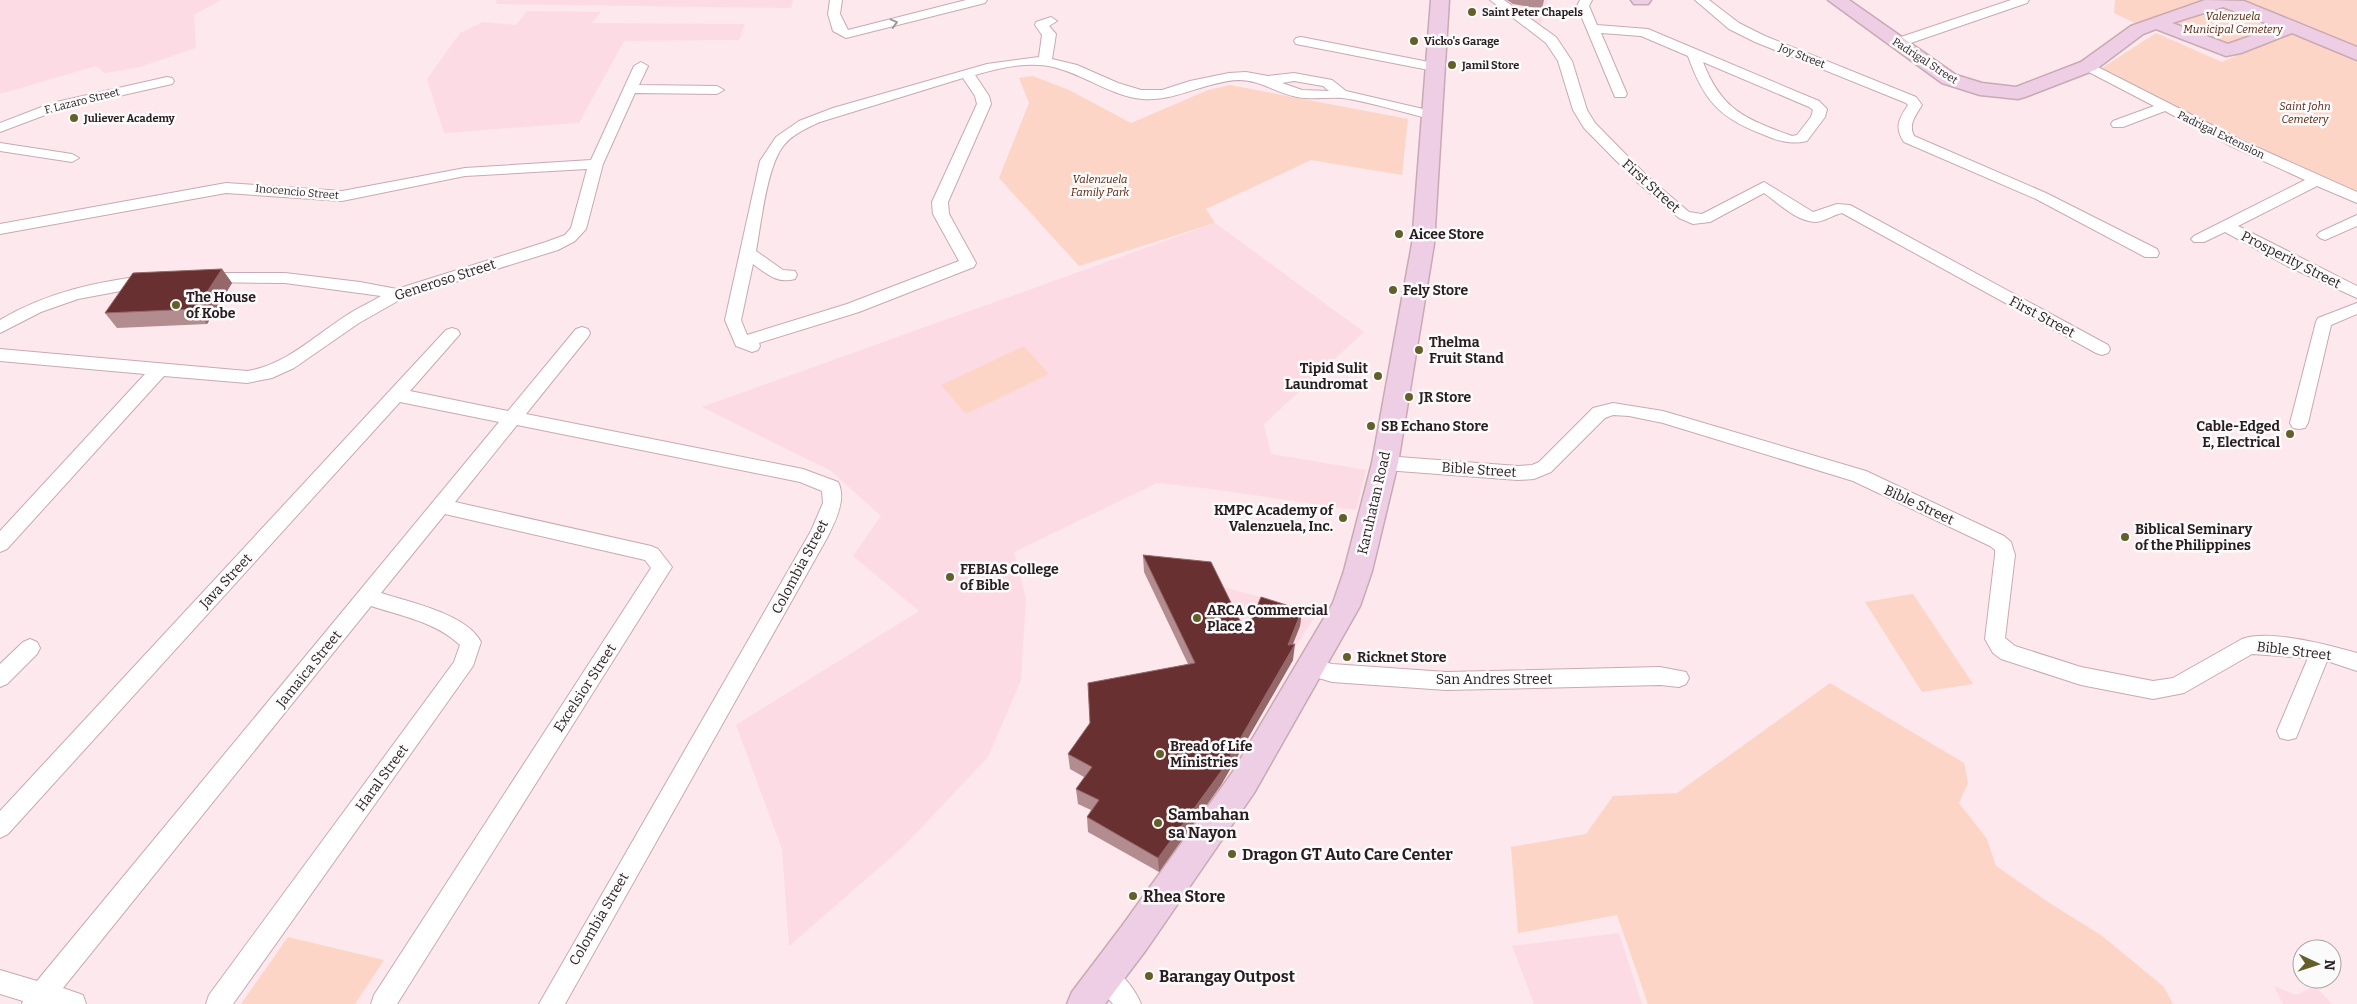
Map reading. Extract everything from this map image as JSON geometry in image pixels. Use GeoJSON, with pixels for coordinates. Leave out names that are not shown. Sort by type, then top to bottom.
{"type":"FeatureCollection","features":[{"type":"Feature","properties":{"kind":"main road","name":"Karuhatan Road"},"geometry":{"type":"LineString","coordinates":[[1084,1004],[1106,977],[1243,783],[1346,606],[1372,520],[1385,463],[1423,244],[1440,0]]}},
{"type":"Feature","properties":{"kind":"main road","name":"Padrigal Street"},"geometry":{"type":"LineString","coordinates":[[1837,0],[1949,79],[1962,85],[2018,94],[2088,66],[2137,30],[2157,24],[2175,15],[2223,2],[2238,5],[2357,54]]}},
{"type":"Feature","properties":{"kind":"main road"},"geometry":{"type":"LineString","coordinates":[[2157,24],[2226,50],[2234,49],[2292,27]]}},
{"type":"Feature","properties":{"kind":"street"},"geometry":{"type":"LineString","coordinates":[[853,0],[835,2],[834,14],[840,31],[846,34],[869,30],[981,0]]}},
{"type":"Feature","properties":{"kind":"street","name":"First Street"},"geometry":{"type":"LineString","coordinates":[[1496,0],[1551,40],[1565,61],[1580,110],[1589,125],[1643,180],[1684,215],[1694,219],[1705,219],[1764,187],[1810,217],[1820,216],[1835,208],[1845,208],[2102,349]]}},
{"type":"Feature","properties":{"kind":"street"},"geometry":{"type":"LineString","coordinates":[[1586,0],[1583,6],[1620,94]]}},
{"type":"Feature","properties":{"kind":"street","name":"Joy Street"},"geometry":{"type":"LineString","coordinates":[[1701,0],[1734,26],[1760,39],[1911,100],[1916,105],[1904,122],[1903,130],[1909,139],[2041,196],[2151,253]]}},
{"type":"Feature","properties":{"kind":"street"},"geometry":{"type":"LineString","coordinates":[[1897,43],[2022,0]]}},
{"type":"Feature","properties":{"kind":"street"},"geometry":{"type":"LineString","coordinates":[[1045,62],[1049,34],[1040,25],[1051,21]]}},
{"type":"Feature","properties":{"kind":"street"},"geometry":{"type":"LineString","coordinates":[[1592,28],[1643,32],[1814,104],[1820,109],[1818,117],[1802,138],[1798,140],[1791,140],[1740,121],[1715,101],[1701,78],[1694,55]]}},
{"type":"Feature","properties":{"kind":"street"},"geometry":{"type":"LineString","coordinates":[[1301,41],[1434,68]]}},
{"type":"Feature","properties":{"kind":"street"},"geometry":{"type":"LineString","coordinates":[[967,74],[982,96],[984,104],[940,202],[941,214],[968,263],[853,308],[747,344],[733,320],[767,160],[778,141],[795,129],[823,116],[967,74],[1018,62],[1045,62],[1072,68],[1135,94],[1155,96],[1218,78],[1254,77],[1269,80],[1289,90],[1327,97],[1341,94],[1431,115]]}},
{"type":"Feature","properties":{"kind":"street"},"geometry":{"type":"LineString","coordinates":[[641,66],[630,89],[717,90]]}},
{"type":"Feature","properties":{"kind":"street","name":"Padrigal Extension"},"geometry":{"type":"LineString","coordinates":[[2088,66],[2238,144],[2357,198]]}},
{"type":"Feature","properties":{"kind":"street","name":"F. Lazaro Street"},"geometry":{"type":"LineString","coordinates":[[0,128],[57,106],[167,82]]}},
{"type":"Feature","properties":{"kind":"street","name":"Generoso Street"},"geometry":{"type":"LineString","coordinates":[[0,355],[248,377],[266,374],[288,364],[354,319],[398,294],[552,246],[570,238],[578,230],[596,164],[630,89]]}},
{"type":"Feature","properties":{"kind":"street"},"geometry":{"type":"LineString","coordinates":[[2118,124],[2164,107]]}},
{"type":"Feature","properties":{"kind":"street"},"geometry":{"type":"LineString","coordinates":[[0,147],[72,158]]}},
{"type":"Feature","properties":{"kind":"street","name":"Inocencio Street"},"geometry":{"type":"LineString","coordinates":[[0,229],[226,188],[342,196],[465,172],[596,164]]}},
{"type":"Feature","properties":{"kind":"street"},"geometry":{"type":"LineString","coordinates":[[2199,239],[2317,180]]}},
{"type":"Feature","properties":{"kind":"street"},"geometry":{"type":"LineString","coordinates":[[2325,235],[2357,220]]}},
{"type":"Feature","properties":{"kind":"street","name":"Prosperity Street"},"geometry":{"type":"LineString","coordinates":[[2226,226],[2295,263],[2357,293]]}},
{"type":"Feature","properties":{"kind":"street"},"geometry":{"type":"LineString","coordinates":[[747,252],[779,275],[789,275]]}},
{"type":"Feature","properties":{"kind":"street"},"geometry":{"type":"LineString","coordinates":[[183,278],[285,278],[398,294]]}},
{"type":"Feature","properties":{"kind":"street"},"geometry":{"type":"LineString","coordinates":[[0,327],[28,312],[70,295],[125,282],[166,279]]}},
{"type":"Feature","properties":{"kind":"street"},"geometry":{"type":"LineString","coordinates":[[2299,423],[2324,322],[2357,308]]}},
{"type":"Feature","properties":{"kind":"street","name":"Jamaica Street"},"geometry":{"type":"LineString","coordinates":[[38,999],[582,333]]}},
{"type":"Feature","properties":{"kind":"street","name":"Java Street"},"geometry":{"type":"LineString","coordinates":[[0,827],[452,334]]}},
{"type":"Feature","properties":{"kind":"street"},"geometry":{"type":"LineString","coordinates":[[0,544],[160,369]]}},
{"type":"Feature","properties":{"kind":"street","name":"Colombia Street"},"geometry":{"type":"LineString","coordinates":[[397,395],[803,476],[831,487],[832,503],[820,533],[551,1004]]}},
{"type":"Feature","properties":{"kind":"street","name":"Bible Street"},"geometry":{"type":"LineString","coordinates":[[1385,463],[1518,473],[1534,472],[1545,467],[1600,413],[1613,408],[1629,410],[1663,417],[1859,476],[1996,541],[2004,547],[2005,555],[1995,639],[2000,647],[2008,653],[2081,676],[2153,690],[2166,690],[2177,687],[2249,645],[2321,651],[2357,662]]}},
{"type":"Feature","properties":{"kind":"street","name":"Excelsior Street"},"geometry":{"type":"LineString","coordinates":[[383,1004],[662,567],[651,554],[441,506]]}},
{"type":"Feature","properties":{"kind":"street","name":"Haral Street"},"geometry":{"type":"LineString","coordinates":[[218,1004],[463,666],[471,642],[463,633],[436,620],[367,598]]}},
{"type":"Feature","properties":{"kind":"street"},"geometry":{"type":"LineString","coordinates":[[0,678],[30,648]]}},
{"type":"Feature","properties":{"kind":"street"},"geometry":{"type":"LineString","coordinates":[[2288,731],[2321,651]]}},
{"type":"Feature","properties":{"kind":"street","name":"San Andres Street"},"geometry":{"type":"LineString","coordinates":[[1309,667],[1332,673],[1446,681],[1660,676],[1679,678]]}},
{"type":"Feature","properties":{"kind":"street"},"geometry":{"type":"LineString","coordinates":[[1106,977],[1129,1004]]}},
{"type":"Feature","properties":{"kind":"street"},"geometry":{"type":"LineString","coordinates":[[0,982],[38,999],[74,1004]]}},
{"type":"Feature","properties":{"kind":"shaded area"},"geometry":{"type":"Polygon","coordinates":[[[0,0],[221,0],[194,15],[196,48],[140,67],[105,73],[96,66],[0,94],[0,0]]]}},
{"type":"Feature","properties":{"kind":"shaded area"},"geometry":{"type":"Polygon","coordinates":[[[497,0],[793,0],[791,8],[495,4],[497,0]]]}},
{"type":"Feature","properties":{"kind":"shaded area"},"geometry":{"type":"Polygon","coordinates":[[[1499,0],[1548,0],[1540,26],[1499,0]]]}},
{"type":"Feature","properties":{"kind":"shaded area"},"geometry":{"type":"Polygon","coordinates":[[[527,11],[601,12],[592,23],[745,24],[739,40],[624,41],[579,123],[444,133],[427,79],[460,33],[483,22],[516,25],[527,11]]]}},
{"type":"Feature","properties":{"kind":"shaded area","name":"FEBIAS College of Bible"},"geometry":{"type":"Polygon","coordinates":[[[1215,223],[1364,332],[1264,424],[1271,454],[1366,470],[1356,510],[1157,483],[1014,552],[1026,599],[1021,680],[988,757],[903,847],[789,946],[782,849],[736,725],[919,611],[853,556],[881,516],[831,471],[702,407],[1215,223]]]}},
{"type":"Feature","properties":{"kind":"shaded area"},"geometry":{"type":"Polygon","coordinates":[[[1219,586],[1318,612],[1288,658],[1256,658],[1219,586]]]}},
{"type":"Feature","properties":{"kind":"shaded area"},"geometry":{"type":"Polygon","coordinates":[[[1619,933],[1642,1004],[1534,1004],[1512,946],[1619,933]]]}},
{"type":"Feature","properties":{"kind":"shaded area"},"geometry":{"type":"Polygon","coordinates":[[[2274,986],[2296,995],[2309,989],[2318,989],[2332,1004],[2283,1004],[2274,986]]]}},
{"type":"Feature","properties":{"kind":"green space","name":"Valenzuela Municipal Cemetery"},"geometry":{"type":"Polygon","coordinates":[[[2115,0],[2357,0],[2357,51],[2288,25],[2237,46],[2219,45],[2167,25],[2135,23],[2114,13],[2115,0]]]}},
{"type":"Feature","properties":{"kind":"green space","name":"Saint John Cemetery"},"geometry":{"type":"Polygon","coordinates":[[[2291,31],[2357,57],[2357,194],[2099,70],[2156,33],[2222,62],[2291,31]]]}},
{"type":"Feature","properties":{"kind":"green space","name":"Valenzuela Family Park"},"geometry":{"type":"Polygon","coordinates":[[[1033,76],[1069,90],[1131,123],[1208,90],[1230,85],[1408,119],[1402,175],[1311,160],[1206,209],[1215,223],[1079,266],[999,178],[1029,103],[1019,78],[1033,76]]]}},
{"type":"Feature","properties":{"kind":"green space"},"geometry":{"type":"Polygon","coordinates":[[[1024,346],[1049,374],[966,414],[941,385],[1024,346]]]}},
{"type":"Feature","properties":{"kind":"green space"},"geometry":{"type":"Polygon","coordinates":[[[1913,594],[1973,684],[1922,692],[1865,602],[1913,594]]]}},
{"type":"Feature","properties":{"kind":"green space"},"geometry":{"type":"Polygon","coordinates":[[[1830,683],[1964,763],[1968,783],[1959,803],[1987,839],[1996,866],[2051,904],[2101,935],[2164,987],[2173,1004],[1648,1004],[1617,915],[1518,933],[1511,847],[1586,834],[1613,796],[1677,793],[1830,683]]]}},
{"type":"Feature","properties":{"kind":"green space"},"geometry":{"type":"Polygon","coordinates":[[[288,937],[384,960],[355,1004],[241,1004],[288,937]]]}},
{"type":"Feature","properties":{"kind":"building"},"geometry":{"type":"Polygon","coordinates":[[[222,269],[196,309],[105,313],[133,273],[222,269]]]}},
{"type":"Feature","properties":{"kind":"building","name":"Bread of Life Ministries"},"geometry":{"type":"Polygon","coordinates":[[[1143,555],[1211,562],[1246,633],[1261,597],[1302,610],[1288,645],[1295,644],[1222,770],[1158,858],[1087,817],[1099,800],[1076,789],[1092,767],[1068,754],[1090,723],[1088,683],[1195,663],[1143,555]]]}},
{"type":"Feature","properties":{"kind":"place","name":"Saint Peter Chapels"},"geometry":{"type":"Point","coordinates":[1472,12]}},
{"type":"Feature","properties":{"kind":"place","name":"Vicko's Garage"},"geometry":{"type":"Point","coordinates":[1414,41]}},
{"type":"Feature","properties":{"kind":"place","name":"Jamil Store"},"geometry":{"type":"Point","coordinates":[1452,65]}},
{"type":"Feature","properties":{"kind":"place","name":"Juliever Academy"},"geometry":{"type":"Point","coordinates":[74,118]}},
{"type":"Feature","properties":{"kind":"place","name":"Aicee Store"},"geometry":{"type":"Point","coordinates":[1399,234]}},
{"type":"Feature","properties":{"kind":"place","name":"Fely Store"},"geometry":{"type":"Point","coordinates":[1393,290]}},
{"type":"Feature","properties":{"kind":"place","name":"The House of Kobe"},"geometry":{"type":"Point","coordinates":[176,305]}},
{"type":"Feature","properties":{"kind":"place","name":"Thelma Fruit Stand"},"geometry":{"type":"Point","coordinates":[1419,350]}},
{"type":"Feature","properties":{"kind":"place","name":"Tipid Sulit Laundromat"},"geometry":{"type":"Point","coordinates":[1378,376]}},
{"type":"Feature","properties":{"kind":"place","name":"JR Store"},"geometry":{"type":"Point","coordinates":[1409,397]}},
{"type":"Feature","properties":{"kind":"place","name":"SB Echano Store"},"geometry":{"type":"Point","coordinates":[1371,426]}},
{"type":"Feature","properties":{"kind":"place","name":"Cable-Edged E, Electrical"},"geometry":{"type":"Point","coordinates":[2290,434]}},
{"type":"Feature","properties":{"kind":"place","name":"KMPC Academy of Valenzuela, Inc."},"geometry":{"type":"Point","coordinates":[1343,518]}},
{"type":"Feature","properties":{"kind":"place","name":"Biblical Seminary of the Philippines"},"geometry":{"type":"Point","coordinates":[2125,537]}},
{"type":"Feature","properties":{"kind":"place","name":"FEBIAS College of Bible"},"geometry":{"type":"Point","coordinates":[950,577]}},
{"type":"Feature","properties":{"kind":"place","name":"ARCA Commercial Place 2"},"geometry":{"type":"Point","coordinates":[1197,618]}},
{"type":"Feature","properties":{"kind":"place","name":"Ricknet Store"},"geometry":{"type":"Point","coordinates":[1347,657]}},
{"type":"Feature","properties":{"kind":"place","name":"Bread of Life Ministries"},"geometry":{"type":"Point","coordinates":[1160,754]}},
{"type":"Feature","properties":{"kind":"place","name":"Sambahan sa Nayon"},"geometry":{"type":"Point","coordinates":[1158,823]}},
{"type":"Feature","properties":{"kind":"place","name":"Dragon GT Auto Care Center"},"geometry":{"type":"Point","coordinates":[1232,854]}},
{"type":"Feature","properties":{"kind":"place","name":"Rhea Store"},"geometry":{"type":"Point","coordinates":[1133,896]}},
{"type":"Feature","properties":{"kind":"place","name":"Barangay Outpost"},"geometry":{"type":"Point","coordinates":[1149,976]}}]}
